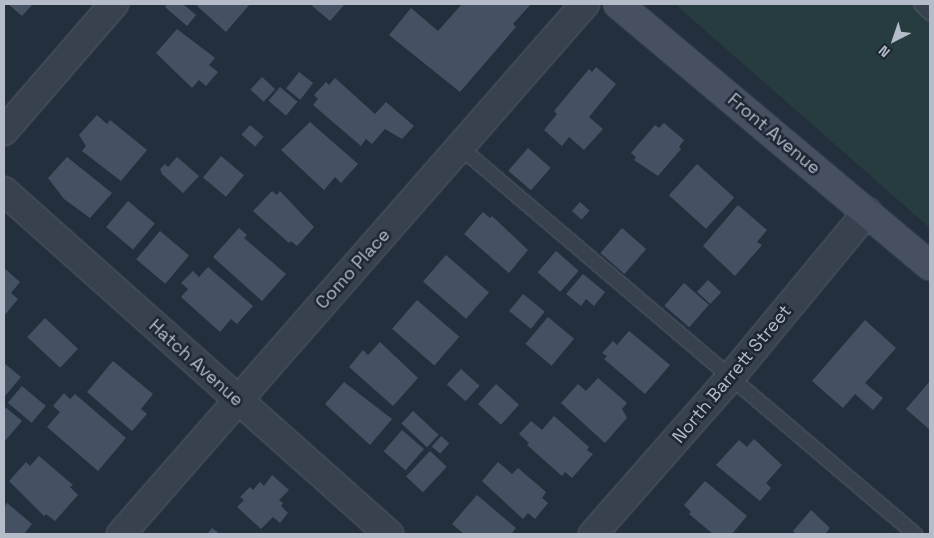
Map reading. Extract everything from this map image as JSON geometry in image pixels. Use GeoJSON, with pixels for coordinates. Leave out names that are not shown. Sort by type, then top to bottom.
{"type":"FeatureCollection","features":[{"type":"Feature","properties":{"kind":"street"},"geometry":{"type":"LineString","coordinates":[[4,131],[114,4]]}},
{"type":"Feature","properties":{"kind":"street","name":"Como Place"},"geometry":{"type":"LineString","coordinates":[[121,534],[237,400],[461,148],[585,4]]}},
{"type":"Feature","properties":{"kind":"street","name":"Front Avenue"},"geometry":{"type":"LineString","coordinates":[[618,4],[930,266]]}},
{"type":"Feature","properties":{"kind":"street","name":"Hatch Avenue"},"geometry":{"type":"LineString","coordinates":[[4,191],[389,534]]}},
{"type":"Feature","properties":{"kind":"street","name":"North Barrett Street"},"geometry":{"type":"LineString","coordinates":[[594,534],[729,379],[867,212]]}},
{"type":"Feature","properties":{"kind":"lane"},"geometry":{"type":"LineString","coordinates":[[921,4],[930,13]]}},
{"type":"Feature","properties":{"kind":"lane"},"geometry":{"type":"LineString","coordinates":[[461,148],[729,379],[915,534]]}},
{"type":"Feature","properties":{"kind":"green space"},"geometry":{"type":"Polygon","coordinates":[[[675,4],[930,4],[930,228],[675,4]]]}},
{"type":"Feature","properties":{"kind":"building"},"geometry":{"type":"Polygon","coordinates":[[[8,4],[33,4],[22,16],[8,4]]]}},
{"type":"Feature","properties":{"kind":"building"},"geometry":{"type":"Polygon","coordinates":[[[167,4],[183,4],[196,15],[187,26],[165,7],[167,4]]]}},
{"type":"Feature","properties":{"kind":"building"},"geometry":{"type":"Polygon","coordinates":[[[199,4],[250,4],[226,32],[197,6],[199,4]]]}},
{"type":"Feature","properties":{"kind":"building"},"geometry":{"type":"Polygon","coordinates":[[[310,4],[345,4],[330,21],[310,4]]]}},
{"type":"Feature","properties":{"kind":"building"},"geometry":{"type":"Polygon","coordinates":[[[462,4],[531,4],[513,24],[516,27],[460,92],[389,35],[411,8],[438,31],[462,4]]]}},
{"type":"Feature","properties":{"kind":"building"},"geometry":{"type":"Polygon","coordinates":[[[177,29],[215,58],[209,65],[218,72],[206,86],[199,80],[192,88],[156,53],[177,29]]]}},
{"type":"Feature","properties":{"kind":"building"},"geometry":{"type":"Polygon","coordinates":[[[596,67],[616,84],[589,117],[603,129],[584,150],[569,137],[562,146],[544,130],[557,114],[554,111],[589,69],[592,72],[596,67]]]}},
{"type":"Feature","properties":{"kind":"building"},"geometry":{"type":"Polygon","coordinates":[[[299,72],[313,83],[300,100],[286,89],[299,72]]]}},
{"type":"Feature","properties":{"kind":"building"},"geometry":{"type":"Polygon","coordinates":[[[262,77],[275,89],[264,102],[250,89],[262,77]]]}},
{"type":"Feature","properties":{"kind":"building"},"geometry":{"type":"Polygon","coordinates":[[[335,78],[375,114],[386,102],[414,126],[402,139],[385,129],[372,144],[366,139],[361,146],[313,105],[318,99],[314,95],[326,82],[329,85],[335,78]]]}},
{"type":"Feature","properties":{"kind":"building"},"geometry":{"type":"Polygon","coordinates":[[[280,87],[298,102],[286,116],[268,101],[280,87]]]}},
{"type":"Feature","properties":{"kind":"building"},"geometry":{"type":"Polygon","coordinates":[[[97,115],[107,124],[110,120],[147,150],[121,181],[82,151],[86,146],[79,135],[97,115]]]}},
{"type":"Feature","properties":{"kind":"building"},"geometry":{"type":"Polygon","coordinates":[[[310,122],[358,164],[341,183],[335,177],[324,190],[281,150],[310,122]]]}},
{"type":"Feature","properties":{"kind":"building"},"geometry":{"type":"Polygon","coordinates":[[[664,123],[684,140],[679,147],[681,149],[658,176],[634,160],[636,157],[631,153],[655,125],[659,128],[664,123]]]}},
{"type":"Feature","properties":{"kind":"building"},"geometry":{"type":"Polygon","coordinates":[[[250,125],[264,137],[255,147],[241,135],[250,125]]]}},
{"type":"Feature","properties":{"kind":"building"},"geometry":{"type":"Polygon","coordinates":[[[528,148],[551,168],[531,190],[508,171],[528,148]]]}},
{"type":"Feature","properties":{"kind":"building"},"geometry":{"type":"Polygon","coordinates":[[[221,156],[244,175],[226,197],[203,177],[221,156]]]}},
{"type":"Feature","properties":{"kind":"building"},"geometry":{"type":"Polygon","coordinates":[[[67,157],[112,193],[90,218],[64,199],[48,178],[67,157]]]}},
{"type":"Feature","properties":{"kind":"building"},"geometry":{"type":"Polygon","coordinates":[[[177,157],[199,176],[183,193],[162,174],[160,169],[165,164],[168,167],[177,157]]]}},
{"type":"Feature","properties":{"kind":"building"},"geometry":{"type":"Polygon","coordinates":[[[697,164],[734,197],[706,229],[669,195],[697,164]]]}},
{"type":"Feature","properties":{"kind":"building"},"geometry":{"type":"Polygon","coordinates":[[[272,191],[277,195],[280,191],[314,227],[297,246],[291,241],[289,243],[253,211],[272,191]]]}},
{"type":"Feature","properties":{"kind":"building"},"geometry":{"type":"Polygon","coordinates":[[[128,201],[155,223],[133,250],[106,227],[128,201]]]}},
{"type":"Feature","properties":{"kind":"building"},"geometry":{"type":"Polygon","coordinates":[[[580,202],[590,211],[582,220],[572,211],[580,202]]]}},
{"type":"Feature","properties":{"kind":"building"},"geometry":{"type":"Polygon","coordinates":[[[738,205],[767,230],[757,242],[762,245],[735,276],[703,246],[738,205]]]}},
{"type":"Feature","properties":{"kind":"building"},"geometry":{"type":"Polygon","coordinates":[[[483,212],[490,218],[492,216],[528,250],[509,273],[464,234],[483,212]]]}},
{"type":"Feature","properties":{"kind":"building"},"geometry":{"type":"Polygon","coordinates":[[[239,228],[247,235],[244,238],[286,274],[262,301],[213,257],[239,228]]]}},
{"type":"Feature","properties":{"kind":"building"},"geometry":{"type":"Polygon","coordinates":[[[622,228],[646,249],[625,274],[600,253],[622,228]]]}},
{"type":"Feature","properties":{"kind":"building"},"geometry":{"type":"Polygon","coordinates":[[[160,231],[189,255],[165,284],[136,259],[160,231]]]}},
{"type":"Feature","properties":{"kind":"building"},"geometry":{"type":"Polygon","coordinates":[[[556,251],[579,271],[560,292],[538,272],[556,251]]]}},
{"type":"Feature","properties":{"kind":"building"},"geometry":{"type":"Polygon","coordinates":[[[446,255],[489,292],[466,319],[423,281],[446,255]]]}},
{"type":"Feature","properties":{"kind":"building"},"geometry":{"type":"Polygon","coordinates":[[[208,267],[253,306],[237,324],[231,319],[220,332],[181,297],[188,289],[181,283],[193,271],[199,277],[208,267]]]}},
{"type":"Feature","properties":{"kind":"building"},"geometry":{"type":"Polygon","coordinates":[[[4,268],[20,282],[11,293],[18,299],[4,316],[4,268]]]}},
{"type":"Feature","properties":{"kind":"building"},"geometry":{"type":"Polygon","coordinates":[[[583,274],[605,292],[594,306],[586,299],[581,306],[566,294],[583,274]]]}},
{"type":"Feature","properties":{"kind":"building"},"geometry":{"type":"Polygon","coordinates":[[[708,280],[721,292],[710,304],[697,292],[708,280]]]}},
{"type":"Feature","properties":{"kind":"building"},"geometry":{"type":"Polygon","coordinates":[[[684,283],[709,305],[689,327],[664,306],[684,283]]]}},
{"type":"Feature","properties":{"kind":"building"},"geometry":{"type":"Polygon","coordinates":[[[523,294],[545,312],[531,329],[509,311],[523,294]]]}},
{"type":"Feature","properties":{"kind":"building"},"geometry":{"type":"Polygon","coordinates":[[[417,300],[459,337],[434,365],[392,329],[417,300]]]}},
{"type":"Feature","properties":{"kind":"building"},"geometry":{"type":"Polygon","coordinates":[[[548,317],[574,339],[552,366],[526,344],[548,317]]]}},
{"type":"Feature","properties":{"kind":"building"},"geometry":{"type":"Polygon","coordinates":[[[45,318],[78,349],[60,368],[27,337],[45,318]]]}},
{"type":"Feature","properties":{"kind":"building"},"geometry":{"type":"Polygon","coordinates":[[[865,320],[896,348],[865,383],[883,398],[873,410],[855,394],[843,408],[812,381],[865,320]]]}},
{"type":"Feature","properties":{"kind":"building"},"geometry":{"type":"Polygon","coordinates":[[[629,331],[670,365],[645,394],[604,359],[607,356],[602,353],[613,341],[617,345],[629,331]]]}},
{"type":"Feature","properties":{"kind":"building"},"geometry":{"type":"Polygon","coordinates":[[[380,342],[418,378],[393,406],[349,367],[363,350],[368,355],[380,342]]]}},
{"type":"Feature","properties":{"kind":"building"},"geometry":{"type":"Polygon","coordinates":[[[113,361],[153,394],[141,409],[147,414],[132,431],[87,392],[113,361]]]}},
{"type":"Feature","properties":{"kind":"building"},"geometry":{"type":"Polygon","coordinates":[[[4,363],[21,377],[4,397],[4,363]]]}},
{"type":"Feature","properties":{"kind":"building"},"geometry":{"type":"Polygon","coordinates":[[[461,369],[480,386],[466,401],[447,385],[461,369]]]}},
{"type":"Feature","properties":{"kind":"building"},"geometry":{"type":"Polygon","coordinates":[[[598,378],[627,403],[622,409],[627,418],[605,443],[561,403],[578,384],[586,391],[598,378]]]}},
{"type":"Feature","properties":{"kind":"building"},"geometry":{"type":"Polygon","coordinates":[[[930,381],[930,430],[906,409],[930,381]]]}},
{"type":"Feature","properties":{"kind":"building"},"geometry":{"type":"Polygon","coordinates":[[[344,382],[392,419],[370,445],[325,404],[344,382]]]}},
{"type":"Feature","properties":{"kind":"building"},"geometry":{"type":"Polygon","coordinates":[[[496,384],[519,405],[501,425],[478,404],[496,384]]]}},
{"type":"Feature","properties":{"kind":"building"},"geometry":{"type":"Polygon","coordinates":[[[22,386],[46,406],[32,423],[8,403],[22,386]]]}},
{"type":"Feature","properties":{"kind":"building"},"geometry":{"type":"Polygon","coordinates":[[[64,393],[70,399],[75,394],[126,438],[98,471],[47,427],[60,412],[53,406],[64,393]]]}},
{"type":"Feature","properties":{"kind":"building"},"geometry":{"type":"Polygon","coordinates":[[[4,406],[22,421],[4,442],[4,406]]]}},
{"type":"Feature","properties":{"kind":"building"},"geometry":{"type":"Polygon","coordinates":[[[413,411],[439,435],[427,447],[401,423],[413,411]]]}},
{"type":"Feature","properties":{"kind":"building"},"geometry":{"type":"Polygon","coordinates":[[[554,416],[589,447],[587,450],[593,454],[572,478],[565,472],[562,476],[527,445],[529,443],[519,434],[531,421],[542,430],[554,416]]]}},
{"type":"Feature","properties":{"kind":"building"},"geometry":{"type":"Polygon","coordinates":[[[402,430],[424,449],[406,470],[384,451],[402,430]]]}},
{"type":"Feature","properties":{"kind":"building"},"geometry":{"type":"Polygon","coordinates":[[[441,436],[449,443],[440,454],[432,447],[441,436]]]}},
{"type":"Feature","properties":{"kind":"building"},"geometry":{"type":"Polygon","coordinates":[[[754,439],[782,465],[766,483],[771,488],[760,501],[716,465],[739,440],[747,447],[754,439]]]}},
{"type":"Feature","properties":{"kind":"building"},"geometry":{"type":"Polygon","coordinates":[[[430,451],[447,467],[423,492],[406,477],[430,451]]]}},
{"type":"Feature","properties":{"kind":"building"},"geometry":{"type":"Polygon","coordinates":[[[39,456],[73,485],[70,487],[78,495],[55,521],[46,514],[44,516],[9,481],[26,462],[30,466],[39,456]]]}},
{"type":"Feature","properties":{"kind":"building"},"geometry":{"type":"Polygon","coordinates":[[[498,462],[512,474],[518,468],[546,492],[542,498],[548,503],[535,519],[528,513],[523,519],[482,481],[498,462]]]}},
{"type":"Feature","properties":{"kind":"building"},"geometry":{"type":"Polygon","coordinates":[[[272,475],[289,490],[279,500],[283,503],[281,506],[288,513],[280,523],[273,517],[261,529],[237,507],[244,500],[240,497],[250,487],[253,490],[260,482],[264,486],[272,475]]]}},
{"type":"Feature","properties":{"kind":"building"},"geometry":{"type":"Polygon","coordinates":[[[705,481],[747,516],[732,534],[713,534],[689,514],[691,512],[684,505],[705,481]]]}},
{"type":"Feature","properties":{"kind":"building"},"geometry":{"type":"Polygon","coordinates":[[[477,495],[516,528],[511,534],[464,534],[452,524],[477,495]]]}},
{"type":"Feature","properties":{"kind":"building"},"geometry":{"type":"Polygon","coordinates":[[[7,503],[32,524],[24,534],[4,534],[4,507],[7,503]]]}},
{"type":"Feature","properties":{"kind":"building"},"geometry":{"type":"Polygon","coordinates":[[[811,510],[830,528],[825,534],[796,534],[793,531],[811,510]]]}},
{"type":"Feature","properties":{"kind":"building"},"geometry":{"type":"Polygon","coordinates":[[[212,528],[220,534],[207,534],[212,528]]]}}]}
